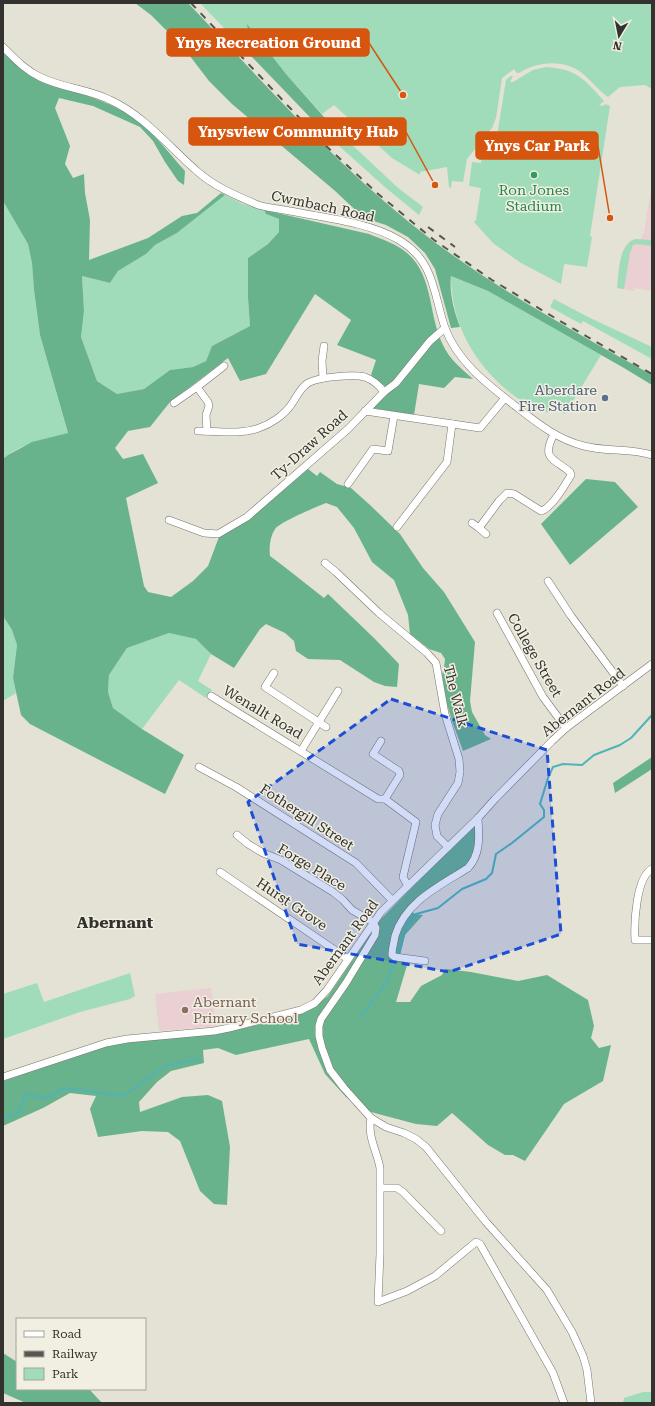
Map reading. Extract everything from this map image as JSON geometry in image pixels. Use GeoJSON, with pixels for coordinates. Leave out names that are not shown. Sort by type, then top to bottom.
{"type":"FeatureCollection","features":[{"type":"Feature","properties":{"kind":"street","name":"Cwmbach Road"},"geometry":{"type":"LineString","coordinates":[[3,47],[21,65],[41,78],[110,99],[135,114],[199,173],[228,192],[261,206],[373,229],[400,240],[419,255],[430,274],[445,328],[451,342],[464,361],[480,378],[542,427],[560,438],[583,446],[604,450],[644,452],[652,455]]}},
{"type":"Feature","properties":{"kind":"street","name":"Ty-Draw Road"},"geometry":{"type":"LineString","coordinates":[[169,520],[204,533],[218,534],[252,513],[348,429],[384,392],[396,383],[430,341],[445,328]]}},
{"type":"Feature","properties":{"kind":"street"},"geometry":{"type":"LineString","coordinates":[[323,378],[322,360],[324,346]]}},
{"type":"Feature","properties":{"kind":"street"},"geometry":{"type":"LineString","coordinates":[[174,403],[224,366]]}},
{"type":"Feature","properties":{"kind":"street"},"geometry":{"type":"LineString","coordinates":[[198,431],[242,431],[259,428],[270,423],[284,412],[307,384],[323,378],[351,376],[365,377],[378,385],[384,392]]}},
{"type":"Feature","properties":{"kind":"street"},"geometry":{"type":"LineString","coordinates":[[196,387],[208,402],[209,406],[206,415],[207,431]]}},
{"type":"Feature","properties":{"kind":"street"},"geometry":{"type":"LineString","coordinates":[[365,411],[480,428],[505,398]]}},
{"type":"Feature","properties":{"kind":"street"},"geometry":{"type":"LineString","coordinates":[[348,484],[373,449],[388,451],[394,416]]}},
{"type":"Feature","properties":{"kind":"street"},"geometry":{"type":"LineString","coordinates":[[397,527],[447,462],[452,424]]}},
{"type":"Feature","properties":{"kind":"street"},"geometry":{"type":"LineString","coordinates":[[479,528],[499,501],[507,493],[514,494],[541,511],[545,509],[558,494],[571,475],[570,472],[552,459],[548,452],[549,444],[554,434]]}},
{"type":"Feature","properties":{"kind":"street"},"geometry":{"type":"LineString","coordinates":[[472,523],[486,534]]}},
{"type":"Feature","properties":{"kind":"street","name":"The Walk"},"geometry":{"type":"LineString","coordinates":[[325,563],[379,613],[427,653],[436,663],[445,714],[459,759],[460,772],[458,782],[438,814],[435,825],[437,836],[448,847]]}},
{"type":"Feature","properties":{"kind":"street"},"geometry":{"type":"LineString","coordinates":[[548,581],[571,616],[623,686]]}},
{"type":"Feature","properties":{"kind":"street","name":"College Street"},"geometry":{"type":"LineString","coordinates":[[496,613],[543,697],[566,728]]}},
{"type":"Feature","properties":{"kind":"street","name":"Abernant Road"},"geometry":{"type":"LineString","coordinates":[[3,1077],[106,1043],[133,1038],[214,1031],[301,1010],[315,1003],[327,990],[373,922],[392,900],[478,818],[495,798],[566,728],[652,664]]}},
{"type":"Feature","properties":{"kind":"street"},"geometry":{"type":"LineString","coordinates":[[274,673],[265,686],[326,727]]}},
{"type":"Feature","properties":{"kind":"street","name":"Wenallt Road"},"geometry":{"type":"LineString","coordinates":[[301,751],[338,691]]}},
{"type":"Feature","properties":{"kind":"street","name":"Wenallt Road"},"geometry":{"type":"LineString","coordinates":[[211,696],[378,799],[385,800],[416,822],[403,877],[408,886]]}},
{"type":"Feature","properties":{"kind":"street"},"geometry":{"type":"LineString","coordinates":[[381,741],[373,754],[399,771],[400,775],[385,800]]}},
{"type":"Feature","properties":{"kind":"street","name":"Fothergill Street"},"geometry":{"type":"LineString","coordinates":[[200,767],[236,787],[356,863],[392,900]]}},
{"type":"Feature","properties":{"kind":"street"},"geometry":{"type":"LineString","coordinates":[[425,962],[395,957],[392,955],[398,926],[406,913],[416,902],[468,868],[474,862],[477,854],[478,818]]}},
{"type":"Feature","properties":{"kind":"street","name":"Forge Place"},"geometry":{"type":"LineString","coordinates":[[237,835],[263,853],[281,860],[333,892],[352,910],[373,922]]}},
{"type":"Feature","properties":{"kind":"street"},"geometry":{"type":"LineString","coordinates":[[652,869],[649,870],[642,882],[638,895],[634,925],[635,940],[652,940]]}},
{"type":"Feature","properties":{"kind":"street","name":"Hurst Grove"},"geometry":{"type":"LineString","coordinates":[[220,872],[348,959]]}},
{"type":"Feature","properties":{"kind":"street"},"geometry":{"type":"LineString","coordinates":[[373,922],[376,928],[375,935],[346,983],[321,1020],[319,1026],[319,1036],[330,1070],[370,1118],[386,1127],[416,1139],[426,1147],[486,1222],[547,1290],[572,1332],[583,1356],[587,1370],[591,1403]]}},
{"type":"Feature","properties":{"kind":"street"},"geometry":{"type":"LineString","coordinates":[[370,1118],[369,1126],[371,1137],[378,1155],[381,1188],[378,1302],[408,1290],[435,1276],[476,1242],[480,1244],[511,1300],[542,1350],[553,1373],[564,1403]]}},
{"type":"Feature","properties":{"kind":"street"},"geometry":{"type":"LineString","coordinates":[[381,1188],[397,1188],[403,1192],[441,1232]]}},
{"type":"Feature","properties":{"kind":"highlighted area"},"geometry":{"type":"Polygon","coordinates":[[[391,699],[547,750],[561,934],[449,972],[297,944],[248,802],[391,699]]]}},
{"type":"Feature","properties":{"kind":"shaded area"},"geometry":{"type":"Polygon","coordinates":[[[652,183],[652,291],[634,288],[634,291],[617,288],[623,251],[631,240],[641,239],[644,233],[652,183]]]}},
{"type":"Feature","properties":{"kind":"shaded area","name":"Abernant Primary School"},"geometry":{"type":"Polygon","coordinates":[[[211,988],[216,1026],[159,1031],[155,994],[211,988]]]}},
{"type":"Feature","properties":{"kind":"green space"},"geometry":{"type":"Polygon","coordinates":[[[135,3],[188,3],[276,97],[336,157],[400,214],[433,241],[486,278],[596,344],[652,375],[652,385],[488,291],[451,276],[452,302],[460,327],[451,328],[435,269],[425,253],[408,237],[386,225],[364,218],[334,190],[232,104],[209,81],[183,47],[151,15],[135,3]]]}},
{"type":"Feature","properties":{"kind":"green space"},"geometry":{"type":"Polygon","coordinates":[[[200,3],[652,3],[652,89],[645,85],[620,87],[608,97],[583,74],[568,66],[551,63],[543,64],[526,69],[519,73],[517,73],[514,69],[502,78],[496,118],[492,128],[467,159],[463,182],[452,181],[451,188],[449,187],[447,167],[420,172],[420,175],[392,158],[334,105],[322,114],[286,74],[247,25],[251,56],[200,3]]]}},
{"type":"Feature","properties":{"kind":"green space"},"geometry":{"type":"Polygon","coordinates":[[[247,24],[286,74],[331,125],[328,136],[251,56],[247,24]]]}},
{"type":"Feature","properties":{"kind":"green space"},"geometry":{"type":"Polygon","coordinates":[[[3,52],[14,63],[28,72],[59,86],[108,104],[132,116],[149,130],[185,171],[184,185],[178,181],[153,141],[140,127],[93,106],[59,98],[55,108],[70,146],[65,164],[73,178],[84,174],[85,193],[90,220],[89,260],[148,238],[182,216],[197,213],[221,193],[225,195],[177,233],[155,245],[146,254],[118,271],[110,283],[82,276],[84,311],[81,337],[97,381],[117,394],[144,389],[170,370],[193,367],[206,361],[212,346],[250,326],[248,258],[268,244],[279,232],[279,219],[266,214],[264,210],[369,234],[399,247],[416,262],[422,273],[430,296],[438,333],[443,345],[452,359],[473,379],[455,377],[444,388],[419,384],[414,415],[372,408],[391,391],[371,375],[376,360],[337,345],[351,320],[315,294],[266,374],[240,381],[228,358],[170,402],[150,427],[128,431],[115,448],[123,459],[143,454],[158,483],[126,498],[144,586],[148,592],[171,597],[193,581],[208,566],[219,537],[249,519],[308,469],[317,476],[320,472],[337,484],[351,488],[400,534],[423,568],[444,592],[475,642],[470,701],[472,712],[485,735],[491,739],[463,751],[447,704],[442,675],[445,659],[441,653],[429,649],[410,634],[408,615],[394,580],[372,562],[354,528],[337,507],[326,503],[278,526],[272,535],[270,542],[270,556],[324,598],[328,594],[374,638],[399,664],[397,687],[385,686],[374,682],[340,660],[308,659],[296,651],[294,641],[285,633],[266,624],[260,629],[234,668],[211,654],[196,639],[169,633],[127,648],[109,675],[108,692],[113,708],[142,729],[184,755],[165,794],[30,724],[21,715],[13,678],[17,645],[12,630],[3,616],[3,459],[32,442],[68,433],[40,335],[32,263],[28,244],[3,201],[3,52]]]}},
{"type":"Feature","properties":{"kind":"green space","name":"Ron Jones Stadium"},"geometry":{"type":"Polygon","coordinates":[[[546,67],[565,70],[579,76],[604,101],[599,105],[603,106],[605,104],[610,106],[590,236],[592,237],[587,267],[565,264],[561,284],[521,263],[493,243],[474,222],[476,220],[481,188],[469,186],[472,162],[481,163],[484,143],[494,145],[497,142],[506,80],[513,76],[510,82],[513,82],[533,70],[546,67]]]}},
{"type":"Feature","properties":{"kind":"green space"},"geometry":{"type":"Polygon","coordinates":[[[331,125],[397,187],[423,207],[419,215],[386,188],[328,136],[331,125]]]}},
{"type":"Feature","properties":{"kind":"green space"},"geometry":{"type":"Polygon","coordinates":[[[225,195],[243,204],[264,210],[266,214],[279,219],[279,232],[268,244],[248,258],[250,326],[212,346],[206,361],[193,367],[170,370],[144,389],[117,394],[97,381],[81,337],[84,311],[82,276],[110,283],[118,271],[146,254],[155,245],[177,233],[225,195]]]}},
{"type":"Feature","properties":{"kind":"green space"},"geometry":{"type":"Polygon","coordinates":[[[3,201],[28,244],[32,263],[40,335],[68,434],[26,445],[3,459],[3,201]]]}},
{"type":"Feature","properties":{"kind":"green space"},"geometry":{"type":"Polygon","coordinates":[[[635,239],[652,240],[652,246],[637,244],[633,245],[630,253],[624,289],[617,288],[622,253],[629,242],[635,239]]]}},
{"type":"Feature","properties":{"kind":"green space"},"geometry":{"type":"Polygon","coordinates":[[[451,276],[488,291],[601,355],[565,414],[551,407],[548,413],[539,407],[536,410],[508,391],[484,367],[466,340],[460,325],[452,293],[451,276]]]}},
{"type":"Feature","properties":{"kind":"green space"},"geometry":{"type":"Polygon","coordinates":[[[554,299],[588,317],[652,347],[652,359],[583,321],[581,324],[550,307],[554,299]]]}},
{"type":"Feature","properties":{"kind":"green space"},"geometry":{"type":"Polygon","coordinates":[[[586,479],[615,482],[638,507],[570,565],[541,524],[586,479]]]}},
{"type":"Feature","properties":{"kind":"green space"},"geometry":{"type":"Polygon","coordinates":[[[3,616],[12,630],[17,645],[13,678],[16,693],[3,701],[3,616]]]}},
{"type":"Feature","properties":{"kind":"green space"},"geometry":{"type":"Polygon","coordinates":[[[169,633],[196,639],[211,654],[198,681],[212,690],[206,698],[179,680],[142,729],[113,708],[108,692],[109,675],[127,648],[169,633]]]}},
{"type":"Feature","properties":{"kind":"green space"},"geometry":{"type":"Polygon","coordinates":[[[652,757],[652,769],[615,793],[613,783],[652,757]]]}},
{"type":"Feature","properties":{"kind":"green space"},"geometry":{"type":"Polygon","coordinates":[[[475,826],[476,844],[472,861],[408,908],[415,914],[423,915],[405,935],[399,960],[408,962],[396,1002],[410,1002],[421,986],[442,975],[445,969],[471,972],[518,981],[547,975],[588,1000],[594,1026],[591,1038],[599,1048],[611,1045],[603,1081],[564,1104],[525,1161],[513,1155],[505,1155],[488,1145],[452,1113],[437,1126],[416,1124],[371,1112],[346,1097],[325,1074],[309,1039],[236,1055],[218,1048],[203,1050],[204,1063],[171,1071],[157,1082],[139,1102],[140,1112],[182,1097],[208,1095],[222,1101],[230,1147],[227,1205],[214,1204],[200,1191],[180,1141],[168,1132],[142,1131],[98,1137],[90,1109],[96,1096],[70,1093],[43,1108],[3,1126],[3,1081],[107,1046],[124,1042],[217,1034],[284,1019],[302,1013],[316,1006],[328,996],[380,920],[475,826]]]}},
{"type":"Feature","properties":{"kind":"green space"},"geometry":{"type":"Polygon","coordinates":[[[130,973],[135,996],[130,999],[80,1012],[3,1039],[3,994],[37,983],[44,1002],[130,973]]]}},
{"type":"Feature","properties":{"kind":"green space"},"geometry":{"type":"Polygon","coordinates":[[[3,1353],[16,1361],[16,1390],[90,1390],[102,1403],[26,1403],[3,1393],[3,1353]]]}},
{"type":"Feature","properties":{"kind":"green space"},"geometry":{"type":"Polygon","coordinates":[[[643,1392],[652,1392],[652,1403],[623,1403],[624,1398],[643,1392]]]}},
{"type":"Feature","properties":{"kind":"waterway"},"geometry":{"type":"LineString","coordinates":[[399,953],[407,924],[416,914],[438,908],[462,889],[486,879],[492,873],[496,854],[544,817],[544,810],[540,804],[553,767],[563,764],[582,765],[594,755],[620,745],[631,738],[652,715]]}},
{"type":"Feature","properties":{"kind":"waterway"},"geometry":{"type":"LineString","coordinates":[[360,1017],[384,986],[396,961]]}},
{"type":"Feature","properties":{"kind":"waterway"},"geometry":{"type":"LineString","coordinates":[[3,1118],[19,1113],[25,1094],[46,1098],[65,1088],[123,1096],[167,1065],[200,1059]]}},
{"type":"Feature","properties":{"kind":"railway"},"geometry":{"type":"LineString","coordinates":[[191,3],[324,144],[377,193],[434,240],[492,280],[652,374]]}},
{"type":"Feature","properties":{"kind":"railway"},"geometry":{"type":"LineString","coordinates":[[428,227],[455,247]]}},
{"type":"Feature","properties":{"kind":"place","name":"Ynys Recreation Ground"},"geometry":{"type":"Point","coordinates":[403,95]}},
{"type":"Feature","properties":{"kind":"place","name":"Ron Jones Stadium"},"geometry":{"type":"Point","coordinates":[534,175]}},
{"type":"Feature","properties":{"kind":"place","name":"Ynysview Community Hub"},"geometry":{"type":"Point","coordinates":[435,185]}},
{"type":"Feature","properties":{"kind":"place","name":"Ynys Car Park"},"geometry":{"type":"Point","coordinates":[610,218]}},
{"type":"Feature","properties":{"kind":"place","name":"Aberdare Fire Station"},"geometry":{"type":"Point","coordinates":[605,398]}},
{"type":"Feature","properties":{"kind":"place","name":"Abernant Primary School"},"geometry":{"type":"Point","coordinates":[185,1010]}},
{"type":"Feature","properties":{"kind":"district","name":"Abernant"},"geometry":{"type":"Point","coordinates":[115,922]}}]}
